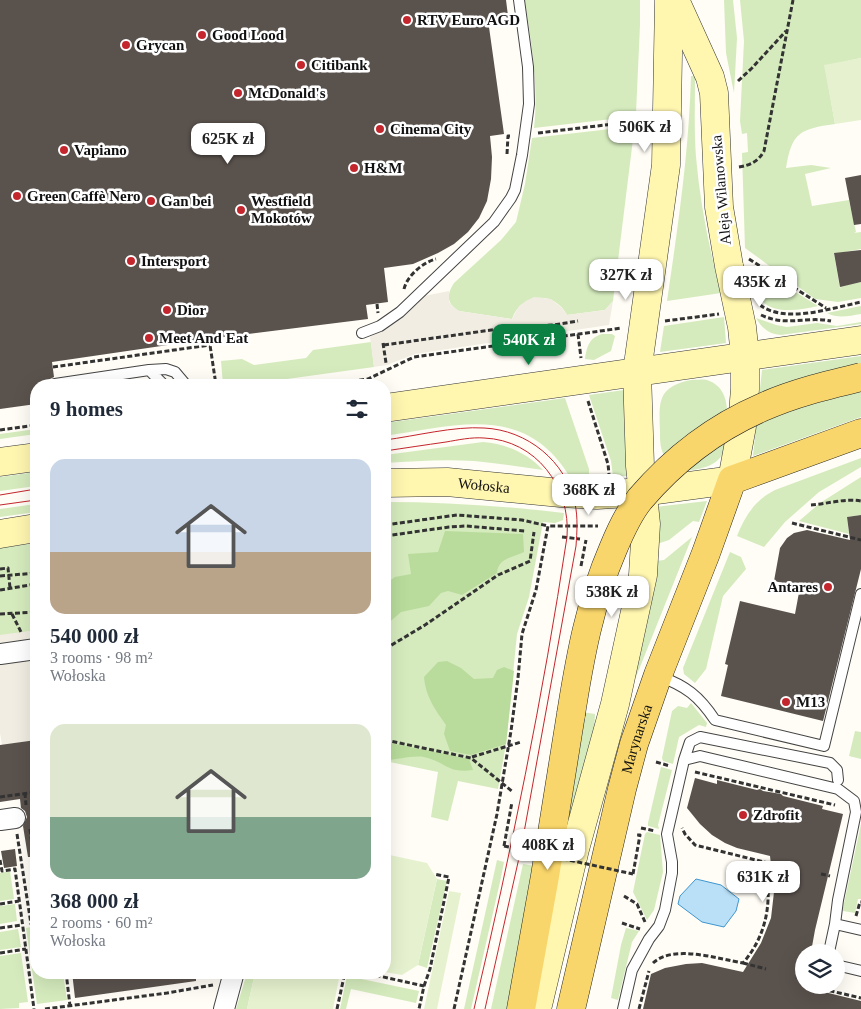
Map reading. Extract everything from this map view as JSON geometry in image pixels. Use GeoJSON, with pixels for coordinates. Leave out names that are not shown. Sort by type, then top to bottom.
{"type":"FeatureCollection","features":[{"type":"Feature","properties":{"kind":"main road"},"geometry":{"type":"LineString","coordinates":[[637,372],[666,165],[669,0]]}},
{"type":"Feature","properties":{"kind":"main road","name":"Aleja Wilanowska"},"geometry":{"type":"LineString","coordinates":[[675,0],[710,77],[714,93],[719,207],[742,327],[745,356],[745,389],[742,426],[732,480]]}},
{"type":"Feature","properties":{"kind":"main road"},"geometry":{"type":"LineString","coordinates":[[391,407],[861,340]]}},
{"type":"Feature","properties":{"kind":"main road","name":"Marynarska"},"geometry":{"type":"LineString","coordinates":[[537,1009],[573,858],[615,704],[643,575],[646,539],[637,372]]}},
{"type":"Feature","properties":{"kind":"main road"},"geometry":{"type":"LineString","coordinates":[[521,1009],[547,867],[587,624],[600,581],[625,523],[639,500],[677,461],[716,431],[765,406],[824,386],[861,377]]}},
{"type":"Feature","properties":{"kind":"main road"},"geometry":{"type":"LineString","coordinates":[[732,480],[861,433]]}},
{"type":"Feature","properties":{"kind":"main road"},"geometry":{"type":"LineString","coordinates":[[0,462],[30,458]]}},
{"type":"Feature","properties":{"kind":"main road","name":"Marynarska"},"geometry":{"type":"LineString","coordinates":[[576,1008],[622,789],[634,744],[658,675],[732,480]]}},
{"type":"Feature","properties":{"kind":"main road","name":"Wołoska"},"geometry":{"type":"LineString","coordinates":[[391,483],[447,482],[575,494],[643,492],[732,480]]}},
{"type":"Feature","properties":{"kind":"main road"},"geometry":{"type":"LineString","coordinates":[[0,534],[30,529]]}},
{"type":"Feature","properties":{"kind":"street"},"geometry":{"type":"LineString","coordinates":[[0,654],[30,642]]}},
{"type":"Feature","properties":{"kind":"street"},"geometry":{"type":"LineString","coordinates":[[224,1009],[227,979]]}},
{"type":"Feature","properties":{"kind":"lane"},"geometry":{"type":"LineString","coordinates":[[362,334],[380,326],[400,312],[494,222],[515,190],[529,104],[528,66],[519,0]]}},
{"type":"Feature","properties":{"kind":"lane"},"geometry":{"type":"LineString","coordinates":[[89,379],[166,369],[175,372],[181,379]]}},
{"type":"Feature","properties":{"kind":"lane"},"geometry":{"type":"LineString","coordinates":[[149,370],[158,379]]}},
{"type":"Feature","properties":{"kind":"lane"},"geometry":{"type":"LineString","coordinates":[[658,675],[675,682],[702,702],[715,720],[824,746],[861,594]]}},
{"type":"Feature","properties":{"kind":"lane"},"geometry":{"type":"LineString","coordinates":[[624,1009],[632,970],[649,939],[659,926],[665,910],[672,873],[672,862],[666,834],[679,765],[690,742],[700,737],[830,763],[837,770],[838,780]]}},
{"type":"Feature","properties":{"kind":"lane"},"geometry":{"type":"LineString","coordinates":[[679,765],[700,756],[838,789],[854,801],[856,812],[831,944]]}},
{"type":"Feature","properties":{"kind":"lane"},"geometry":{"type":"LineString","coordinates":[[835,924],[861,930]]}},
{"type":"Feature","properties":{"kind":"lane"},"geometry":{"type":"LineString","coordinates":[[845,967],[861,971]]}},
{"type":"Feature","properties":{"kind":"path"},"geometry":{"type":"LineString","coordinates":[[738,167],[754,163],[764,151],[793,0]]}},
{"type":"Feature","properties":{"kind":"path"},"geometry":{"type":"LineString","coordinates":[[738,81],[787,30]]}},
{"type":"Feature","properties":{"kind":"path"},"geometry":{"type":"LineString","coordinates":[[744,256],[827,309]]}},
{"type":"Feature","properties":{"kind":"path"},"geometry":{"type":"LineString","coordinates":[[758,303],[775,312],[790,314],[861,302]]}},
{"type":"Feature","properties":{"kind":"path"},"geometry":{"type":"LineString","coordinates":[[756,312],[781,322],[816,319],[835,321]]}},
{"type":"Feature","properties":{"kind":"path"},"geometry":{"type":"LineString","coordinates":[[663,322],[725,313]]}},
{"type":"Feature","properties":{"kind":"path"},"geometry":{"type":"LineString","coordinates":[[384,345],[512,327],[553,325],[578,321]]}},
{"type":"Feature","properties":{"kind":"path"},"geometry":{"type":"LineString","coordinates":[[512,327],[528,358]]}},
{"type":"Feature","properties":{"kind":"path"},"geometry":{"type":"LineString","coordinates":[[368,379],[414,357],[626,327]]}},
{"type":"Feature","properties":{"kind":"path"},"geometry":{"type":"LineString","coordinates":[[578,334],[582,366]]}},
{"type":"Feature","properties":{"kind":"path"},"geometry":{"type":"LineString","coordinates":[[212,339],[210,345],[215,379]]}},
{"type":"Feature","properties":{"kind":"path"},"geometry":{"type":"LineString","coordinates":[[53,367],[210,345]]}},
{"type":"Feature","properties":{"kind":"path"},"geometry":{"type":"LineString","coordinates":[[585,394],[608,464],[610,478]]}},
{"type":"Feature","properties":{"kind":"path"},"geometry":{"type":"LineString","coordinates":[[0,430],[30,426]]}},
{"type":"Feature","properties":{"kind":"path"},"geometry":{"type":"LineString","coordinates":[[811,505],[861,500]]}},
{"type":"Feature","properties":{"kind":"path"},"geometry":{"type":"LineString","coordinates":[[391,524],[457,515],[522,520],[548,526],[582,526]]}},
{"type":"Feature","properties":{"kind":"path"},"geometry":{"type":"LineString","coordinates":[[792,523],[861,540]]}},
{"type":"Feature","properties":{"kind":"path"},"geometry":{"type":"LineString","coordinates":[[391,535],[449,526],[525,531]]}},
{"type":"Feature","properties":{"kind":"path"},"geometry":{"type":"LineString","coordinates":[[454,1009],[503,783],[518,678],[522,634],[536,590],[548,526]]}},
{"type":"Feature","properties":{"kind":"path"},"geometry":{"type":"LineString","coordinates":[[391,645],[425,625],[498,575],[530,561],[534,532]]}},
{"type":"Feature","properties":{"kind":"path"},"geometry":{"type":"LineString","coordinates":[[562,537],[580,539]]}},
{"type":"Feature","properties":{"kind":"path"},"geometry":{"type":"LineString","coordinates":[[0,569],[8,568],[10,588]]}},
{"type":"Feature","properties":{"kind":"path"},"geometry":{"type":"LineString","coordinates":[[0,576],[30,574]]}},
{"type":"Feature","properties":{"kind":"path"},"geometry":{"type":"LineString","coordinates":[[0,590],[30,585]]}},
{"type":"Feature","properties":{"kind":"path"},"geometry":{"type":"LineString","coordinates":[[0,614],[30,612]]}},
{"type":"Feature","properties":{"kind":"path"},"geometry":{"type":"LineString","coordinates":[[12,614],[21,632]]}},
{"type":"Feature","properties":{"kind":"path"},"geometry":{"type":"LineString","coordinates":[[391,741],[471,758],[513,792]]}},
{"type":"Feature","properties":{"kind":"path"},"geometry":{"type":"LineString","coordinates":[[471,758],[521,742]]}},
{"type":"Feature","properties":{"kind":"path"},"geometry":{"type":"LineString","coordinates":[[656,762],[679,765],[694,772],[843,807]]}},
{"type":"Feature","properties":{"kind":"path"},"geometry":{"type":"LineString","coordinates":[[692,781],[694,772]]}},
{"type":"Feature","properties":{"kind":"path"},"geometry":{"type":"LineString","coordinates":[[0,796],[30,793]]}},
{"type":"Feature","properties":{"kind":"path"},"geometry":{"type":"LineString","coordinates":[[512,802],[504,846],[633,874],[638,835]]}},
{"type":"Feature","properties":{"kind":"path"},"geometry":{"type":"LineString","coordinates":[[8,819],[30,924]]}},
{"type":"Feature","properties":{"kind":"path"},"geometry":{"type":"LineString","coordinates":[[682,826],[685,834],[695,845],[790,870]]}},
{"type":"Feature","properties":{"kind":"path"},"geometry":{"type":"LineString","coordinates":[[641,828],[648,830]]}},
{"type":"Feature","properties":{"kind":"path"},"geometry":{"type":"LineString","coordinates":[[0,860],[2,871],[14,869],[34,1009]]}},
{"type":"Feature","properties":{"kind":"path"},"geometry":{"type":"LineString","coordinates":[[743,963],[767,925],[768,878],[764,862]]}},
{"type":"Feature","properties":{"kind":"path"},"geometry":{"type":"LineString","coordinates":[[420,1009],[449,877],[434,874]]}},
{"type":"Feature","properties":{"kind":"path"},"geometry":{"type":"LineString","coordinates":[[821,874],[833,877],[831,884]]}},
{"type":"Feature","properties":{"kind":"path"},"geometry":{"type":"LineString","coordinates":[[624,896],[636,904],[644,921]]}},
{"type":"Feature","properties":{"kind":"path"},"geometry":{"type":"LineString","coordinates":[[0,904],[19,901]]}},
{"type":"Feature","properties":{"kind":"path"},"geometry":{"type":"LineString","coordinates":[[622,923],[640,929]]}},
{"type":"Feature","properties":{"kind":"path"},"geometry":{"type":"LineString","coordinates":[[0,928],[22,925]]}},
{"type":"Feature","properties":{"kind":"path"},"geometry":{"type":"LineString","coordinates":[[0,953],[26,949]]}},
{"type":"Feature","properties":{"kind":"path"},"geometry":{"type":"LineString","coordinates":[[639,1009],[649,968],[655,961],[663,957],[690,953],[766,968]]}},
{"type":"Feature","properties":{"kind":"path"},"geometry":{"type":"LineString","coordinates":[[67,979],[70,1006]]}},
{"type":"Feature","properties":{"kind":"path"},"geometry":{"type":"LineString","coordinates":[[45,1009],[221,979]]}},
{"type":"Feature","properties":{"kind":"path"},"geometry":{"type":"LineString","coordinates":[[337,1009],[343,979]]}},
{"type":"Feature","properties":{"kind":"path"},"geometry":{"type":"LineString","coordinates":[[391,979],[424,986]]}},
{"type":"Feature","properties":{"kind":"path"},"geometry":{"type":"LineString","coordinates":[[844,994],[861,998]]}},
{"type":"Feature","properties":{"kind":"green space"},"geometry":{"type":"Polygon","coordinates":[[[525,0],[640,0],[636,113],[629,117],[534,128],[535,80],[525,0]]]}},
{"type":"Feature","properties":{"kind":"green space"},"geometry":{"type":"Polygon","coordinates":[[[724,0],[733,0],[737,38],[734,93],[726,53],[724,0]]]}},
{"type":"Feature","properties":{"kind":"green space"},"geometry":{"type":"Polygon","coordinates":[[[740,0],[861,0],[861,58],[825,66],[835,124],[813,128],[800,134],[791,147],[786,168],[811,165],[831,168],[805,174],[812,206],[849,200],[856,232],[854,233],[861,232],[861,249],[834,254],[840,289],[841,286],[861,282],[861,298],[838,302],[815,299],[745,248],[742,153],[748,152],[747,133],[742,134],[740,121],[744,41],[740,0]]]}},
{"type":"Feature","properties":{"kind":"green space"},"geometry":{"type":"Polygon","coordinates":[[[861,58],[861,120],[835,124],[824,65],[861,58]]]}},
{"type":"Feature","properties":{"kind":"green space"},"geometry":{"type":"Polygon","coordinates":[[[691,76],[695,76],[695,147],[700,191],[721,293],[667,301],[685,161],[691,76]]]}},
{"type":"Feature","properties":{"kind":"green space"},"geometry":{"type":"Polygon","coordinates":[[[628,127],[634,131],[613,301],[605,310],[567,315],[554,301],[546,298],[530,300],[523,304],[516,310],[512,319],[459,311],[455,308],[449,299],[454,283],[501,240],[516,222],[525,184],[532,138],[628,127]]]}},
{"type":"Feature","properties":{"kind":"green space"},"geometry":{"type":"Polygon","coordinates":[[[750,268],[763,272],[818,306],[787,310],[765,304],[756,292],[750,268]]]}},
{"type":"Feature","properties":{"kind":"green space"},"geometry":{"type":"Polygon","coordinates":[[[861,306],[861,314],[839,316],[827,313],[861,306]]]}},
{"type":"Feature","properties":{"kind":"green space"},"geometry":{"type":"Polygon","coordinates":[[[724,317],[726,343],[660,352],[664,326],[724,317]]]}},
{"type":"Feature","properties":{"kind":"green space"},"geometry":{"type":"Polygon","coordinates":[[[756,318],[787,327],[817,323],[837,326],[861,322],[861,324],[781,335],[766,330],[756,318]]]}},
{"type":"Feature","properties":{"kind":"green space"},"geometry":{"type":"Polygon","coordinates":[[[602,334],[612,334],[615,336],[611,351],[594,360],[585,359],[591,340],[602,334]]]}},
{"type":"Feature","properties":{"kind":"green space"},"geometry":{"type":"Polygon","coordinates":[[[371,342],[374,367],[287,379],[222,379],[221,361],[242,359],[254,365],[306,358],[313,350],[371,342]]]}},
{"type":"Feature","properties":{"kind":"green space"},"geometry":{"type":"Polygon","coordinates":[[[861,356],[861,417],[753,456],[762,370],[861,356]]]}},
{"type":"Feature","properties":{"kind":"green space"},"geometry":{"type":"Polygon","coordinates":[[[691,380],[707,380],[714,383],[723,393],[727,405],[727,436],[720,458],[702,468],[686,471],[670,462],[663,452],[660,442],[660,404],[662,397],[672,387],[691,380]]]}},
{"type":"Feature","properties":{"kind":"green space"},"geometry":{"type":"Polygon","coordinates":[[[624,390],[630,476],[613,476],[611,461],[589,395],[624,390]]]}},
{"type":"Feature","properties":{"kind":"green space"},"geometry":{"type":"Polygon","coordinates":[[[565,398],[589,469],[589,476],[568,474],[550,452],[530,437],[509,428],[486,425],[461,425],[391,435],[391,422],[565,398]]]}},
{"type":"Feature","properties":{"kind":"green space"},"geometry":{"type":"Polygon","coordinates":[[[30,430],[30,435],[0,439],[0,434],[30,430]]]}},
{"type":"Feature","properties":{"kind":"green space"},"geometry":{"type":"Polygon","coordinates":[[[483,442],[516,450],[543,470],[463,460],[391,463],[391,454],[483,442]]]}},
{"type":"Feature","properties":{"kind":"green space"},"geometry":{"type":"Polygon","coordinates":[[[861,458],[861,467],[819,492],[785,522],[764,547],[737,536],[752,509],[768,494],[861,458]]]}},
{"type":"Feature","properties":{"kind":"green space"},"geometry":{"type":"Polygon","coordinates":[[[30,473],[30,487],[0,491],[0,477],[30,473]]]}},
{"type":"Feature","properties":{"kind":"green space"},"geometry":{"type":"Polygon","coordinates":[[[861,477],[861,515],[847,517],[849,534],[799,521],[820,503],[861,477]]]}},
{"type":"Feature","properties":{"kind":"green space"},"geometry":{"type":"Polygon","coordinates":[[[707,501],[699,522],[693,521],[669,540],[657,544],[655,507],[707,501]]]}},
{"type":"Feature","properties":{"kind":"green space"},"geometry":{"type":"Polygon","coordinates":[[[391,502],[474,505],[564,513],[563,520],[555,523],[543,522],[529,597],[517,634],[506,744],[498,789],[458,781],[448,821],[431,817],[438,772],[391,762],[391,502]]]}},
{"type":"Feature","properties":{"kind":"green space"},"geometry":{"type":"Polygon","coordinates":[[[30,505],[30,513],[0,517],[0,509],[30,505]]]}},
{"type":"Feature","properties":{"kind":"green space"},"geometry":{"type":"Polygon","coordinates":[[[445,531],[523,534],[524,552],[503,561],[497,573],[462,595],[448,591],[441,593],[429,606],[401,612],[391,621],[391,580],[395,577],[411,574],[408,554],[438,552],[445,531]]]}},
{"type":"Feature","properties":{"kind":"green space"},"geometry":{"type":"Polygon","coordinates":[[[692,537],[636,677],[633,676],[656,561],[664,560],[692,537]]]}},
{"type":"Feature","properties":{"kind":"green space"},"geometry":{"type":"Polygon","coordinates":[[[30,544],[30,643],[0,648],[0,548],[30,544]]]}},
{"type":"Feature","properties":{"kind":"green space"},"geometry":{"type":"Polygon","coordinates":[[[730,552],[741,557],[746,569],[723,596],[706,669],[695,683],[684,674],[683,668],[730,552]]]}},
{"type":"Feature","properties":{"kind":"green space"},"geometry":{"type":"Polygon","coordinates":[[[447,661],[461,668],[474,679],[493,678],[497,670],[504,667],[514,671],[506,744],[471,755],[450,751],[444,734],[446,725],[428,696],[424,677],[438,662],[447,661]]]}},
{"type":"Feature","properties":{"kind":"green space"},"geometry":{"type":"Polygon","coordinates":[[[691,703],[707,723],[706,727],[699,725],[679,737],[673,764],[663,761],[662,758],[672,711],[678,706],[687,708],[691,703]]]}},
{"type":"Feature","properties":{"kind":"green space"},"geometry":{"type":"Polygon","coordinates":[[[582,712],[595,714],[594,735],[558,866],[582,712]]]}},
{"type":"Feature","properties":{"kind":"green space"},"geometry":{"type":"Polygon","coordinates":[[[855,731],[861,732],[861,759],[849,756],[855,731]]]}},
{"type":"Feature","properties":{"kind":"green space"},"geometry":{"type":"Polygon","coordinates":[[[391,743],[469,759],[473,770],[452,769],[431,759],[415,757],[391,759],[391,743]]]}},
{"type":"Feature","properties":{"kind":"green space"},"geometry":{"type":"Polygon","coordinates":[[[661,767],[672,770],[658,825],[659,829],[648,826],[648,823],[661,767]]]}},
{"type":"Feature","properties":{"kind":"green space"},"geometry":{"type":"Polygon","coordinates":[[[861,824],[861,899],[858,899],[855,913],[843,911],[843,908],[861,824]]]}},
{"type":"Feature","properties":{"kind":"green space"},"geometry":{"type":"Polygon","coordinates":[[[647,832],[660,835],[663,872],[654,910],[647,920],[633,892],[647,832]]]}},
{"type":"Feature","properties":{"kind":"green space"},"geometry":{"type":"Polygon","coordinates":[[[391,855],[427,863],[437,879],[418,965],[402,975],[391,973],[391,855]]]}},
{"type":"Feature","properties":{"kind":"green space"},"geometry":{"type":"Polygon","coordinates":[[[497,860],[504,862],[500,882],[471,1009],[464,1009],[497,860]]]}},
{"type":"Feature","properties":{"kind":"green space"},"geometry":{"type":"Polygon","coordinates":[[[523,864],[535,866],[507,1009],[491,1009],[523,864]]]}},
{"type":"Feature","properties":{"kind":"green space"},"geometry":{"type":"Polygon","coordinates":[[[10,871],[14,899],[0,901],[0,873],[10,871]]]}},
{"type":"Feature","properties":{"kind":"green space"},"geometry":{"type":"Polygon","coordinates":[[[437,879],[447,881],[427,968],[418,965],[437,879]]]}},
{"type":"Feature","properties":{"kind":"green space"},"geometry":{"type":"Polygon","coordinates":[[[449,891],[461,893],[437,1009],[424,1009],[449,891]]]}},
{"type":"Feature","properties":{"kind":"green space"},"geometry":{"type":"Polygon","coordinates":[[[15,904],[17,921],[0,924],[0,906],[15,904]]]}},
{"type":"Feature","properties":{"kind":"green space"},"geometry":{"type":"Polygon","coordinates":[[[30,927],[30,956],[26,928],[30,927]]]}},
{"type":"Feature","properties":{"kind":"green space"},"geometry":{"type":"Polygon","coordinates":[[[626,928],[639,931],[632,942],[618,1000],[611,998],[626,928]]]}},
{"type":"Feature","properties":{"kind":"green space"},"geometry":{"type":"Polygon","coordinates":[[[18,929],[21,947],[0,950],[0,932],[18,929]]]}},
{"type":"Feature","properties":{"kind":"green space"},"geometry":{"type":"Polygon","coordinates":[[[21,953],[28,1002],[19,1003],[19,1008],[0,1009],[0,956],[21,953]]]}},
{"type":"Feature","properties":{"kind":"green space"},"geometry":{"type":"Polygon","coordinates":[[[33,979],[64,979],[67,1000],[37,1004],[33,979]]]}},
{"type":"Feature","properties":{"kind":"green space"},"geometry":{"type":"Polygon","coordinates":[[[245,979],[254,979],[247,1009],[236,1009],[245,979]]]}},
{"type":"Feature","properties":{"kind":"green space"},"geometry":{"type":"Polygon","coordinates":[[[254,979],[339,979],[333,1009],[247,1009],[254,979]]]}},
{"type":"Feature","properties":{"kind":"green space"},"geometry":{"type":"Polygon","coordinates":[[[346,979],[361,979],[419,991],[416,1003],[351,989],[346,1009],[340,1009],[346,979]]]}},
{"type":"Feature","properties":{"kind":"shaded area"},"geometry":{"type":"Polygon","coordinates":[[[449,291],[449,302],[459,311],[512,319],[519,306],[534,297],[551,299],[567,315],[605,310],[613,301],[609,325],[415,354],[387,365],[374,367],[370,337],[396,322],[424,296],[449,291]]]}},
{"type":"Feature","properties":{"kind":"shaded area"},"geometry":{"type":"Polygon","coordinates":[[[30,631],[30,741],[2,745],[0,733],[0,635],[30,631]]]}},
{"type":"Feature","properties":{"kind":"water"},"geometry":{"type":"Polygon","coordinates":[[[696,879],[721,885],[739,899],[736,911],[724,927],[702,922],[678,904],[680,896],[696,879]]]}},
{"type":"Feature","properties":{"kind":"building","name":"Westfield Mokotów"},"geometry":{"type":"Polygon","coordinates":[[[0,0],[506,0],[508,16],[488,20],[504,134],[490,136],[492,157],[491,179],[487,201],[479,218],[468,232],[454,244],[413,264],[384,268],[388,302],[366,305],[368,319],[216,338],[52,362],[54,377],[50,379],[30,379],[30,405],[0,409],[0,0]]]}},
{"type":"Feature","properties":{"kind":"building"},"geometry":{"type":"Polygon","coordinates":[[[861,175],[861,224],[854,225],[845,178],[861,175]]]}},
{"type":"Feature","properties":{"kind":"building"},"geometry":{"type":"Polygon","coordinates":[[[861,250],[861,282],[840,287],[834,253],[861,250]]]}},
{"type":"Feature","properties":{"kind":"building"},"geometry":{"type":"Polygon","coordinates":[[[861,515],[861,569],[823,721],[721,696],[728,665],[725,664],[740,601],[795,614],[800,587],[774,581],[780,548],[787,538],[794,533],[807,530],[850,540],[847,517],[861,515]]]}},
{"type":"Feature","properties":{"kind":"building"},"geometry":{"type":"Polygon","coordinates":[[[30,741],[30,857],[28,857],[23,826],[27,817],[25,811],[21,808],[20,799],[0,802],[0,745],[30,741]]]}},
{"type":"Feature","properties":{"kind":"building"},"geometry":{"type":"Polygon","coordinates":[[[695,778],[717,784],[717,780],[781,794],[823,806],[822,809],[843,814],[812,944],[795,944],[795,994],[832,994],[861,1001],[861,1009],[643,1009],[651,974],[665,968],[702,963],[743,972],[761,943],[771,918],[774,892],[770,856],[725,843],[700,824],[687,808],[695,778]]]}},
{"type":"Feature","properties":{"kind":"building"},"geometry":{"type":"Polygon","coordinates":[[[15,849],[17,866],[4,868],[1,851],[15,849]]]}},
{"type":"Feature","properties":{"kind":"building"},"geometry":{"type":"Polygon","coordinates":[[[73,979],[196,979],[196,981],[75,998],[73,979]]]}},
{"type":"Feature","properties":{"kind":"tram line"},"geometry":{"type":"LineString","coordinates":[[391,439],[472,428],[500,430],[515,435],[529,442],[554,462],[570,488],[576,509],[576,546],[521,849],[485,1009]]}},
{"type":"Feature","properties":{"kind":"tram line"},"geometry":{"type":"LineString","coordinates":[[391,450],[469,438],[503,441],[519,447],[534,457],[556,484],[567,518],[567,537],[558,597],[537,715],[501,892],[474,1009]]}},
{"type":"Feature","properties":{"kind":"tram line"},"geometry":{"type":"LineString","coordinates":[[0,495],[30,490]]}},
{"type":"Feature","properties":{"kind":"tram line"},"geometry":{"type":"LineString","coordinates":[[0,505],[30,501]]}},
{"type":"Feature","properties":{"kind":"place","name":"RTV Euro AGD"},"geometry":{"type":"Point","coordinates":[407,20]}},
{"type":"Feature","properties":{"kind":"place","name":"Good Lood"},"geometry":{"type":"Point","coordinates":[202,35]}},
{"type":"Feature","properties":{"kind":"place","name":"Grycan"},"geometry":{"type":"Point","coordinates":[126,45]}},
{"type":"Feature","properties":{"kind":"place","name":"Citibank"},"geometry":{"type":"Point","coordinates":[301,65]}},
{"type":"Feature","properties":{"kind":"place","name":"McDonald's"},"geometry":{"type":"Point","coordinates":[238,93]}},
{"type":"Feature","properties":{"kind":"place","name":"Cinema City"},"geometry":{"type":"Point","coordinates":[380,129]}},
{"type":"Feature","properties":{"kind":"place","name":"Vapiano"},"geometry":{"type":"Point","coordinates":[64,150]}},
{"type":"Feature","properties":{"kind":"place","name":"H&M"},"geometry":{"type":"Point","coordinates":[354,168]}},
{"type":"Feature","properties":{"kind":"place","name":"Green Caffè Nero"},"geometry":{"type":"Point","coordinates":[17,196]}},
{"type":"Feature","properties":{"kind":"place","name":"Gan bei"},"geometry":{"type":"Point","coordinates":[151,201]}},
{"type":"Feature","properties":{"kind":"place","name":"Westfield Mokotów"},"geometry":{"type":"Point","coordinates":[241,210]}},
{"type":"Feature","properties":{"kind":"place","name":"Intersport"},"geometry":{"type":"Point","coordinates":[131,261]}},
{"type":"Feature","properties":{"kind":"place","name":"Dior"},"geometry":{"type":"Point","coordinates":[167,310]}},
{"type":"Feature","properties":{"kind":"place","name":"Meet And Eat"},"geometry":{"type":"Point","coordinates":[149,338]}},
{"type":"Feature","properties":{"kind":"place","name":"Antares"},"geometry":{"type":"Point","coordinates":[828,587]}},
{"type":"Feature","properties":{"kind":"place","name":"M13"},"geometry":{"type":"Point","coordinates":[786,702]}},
{"type":"Feature","properties":{"kind":"place","name":"Zdrofit"},"geometry":{"type":"Point","coordinates":[743,815]}}]}
